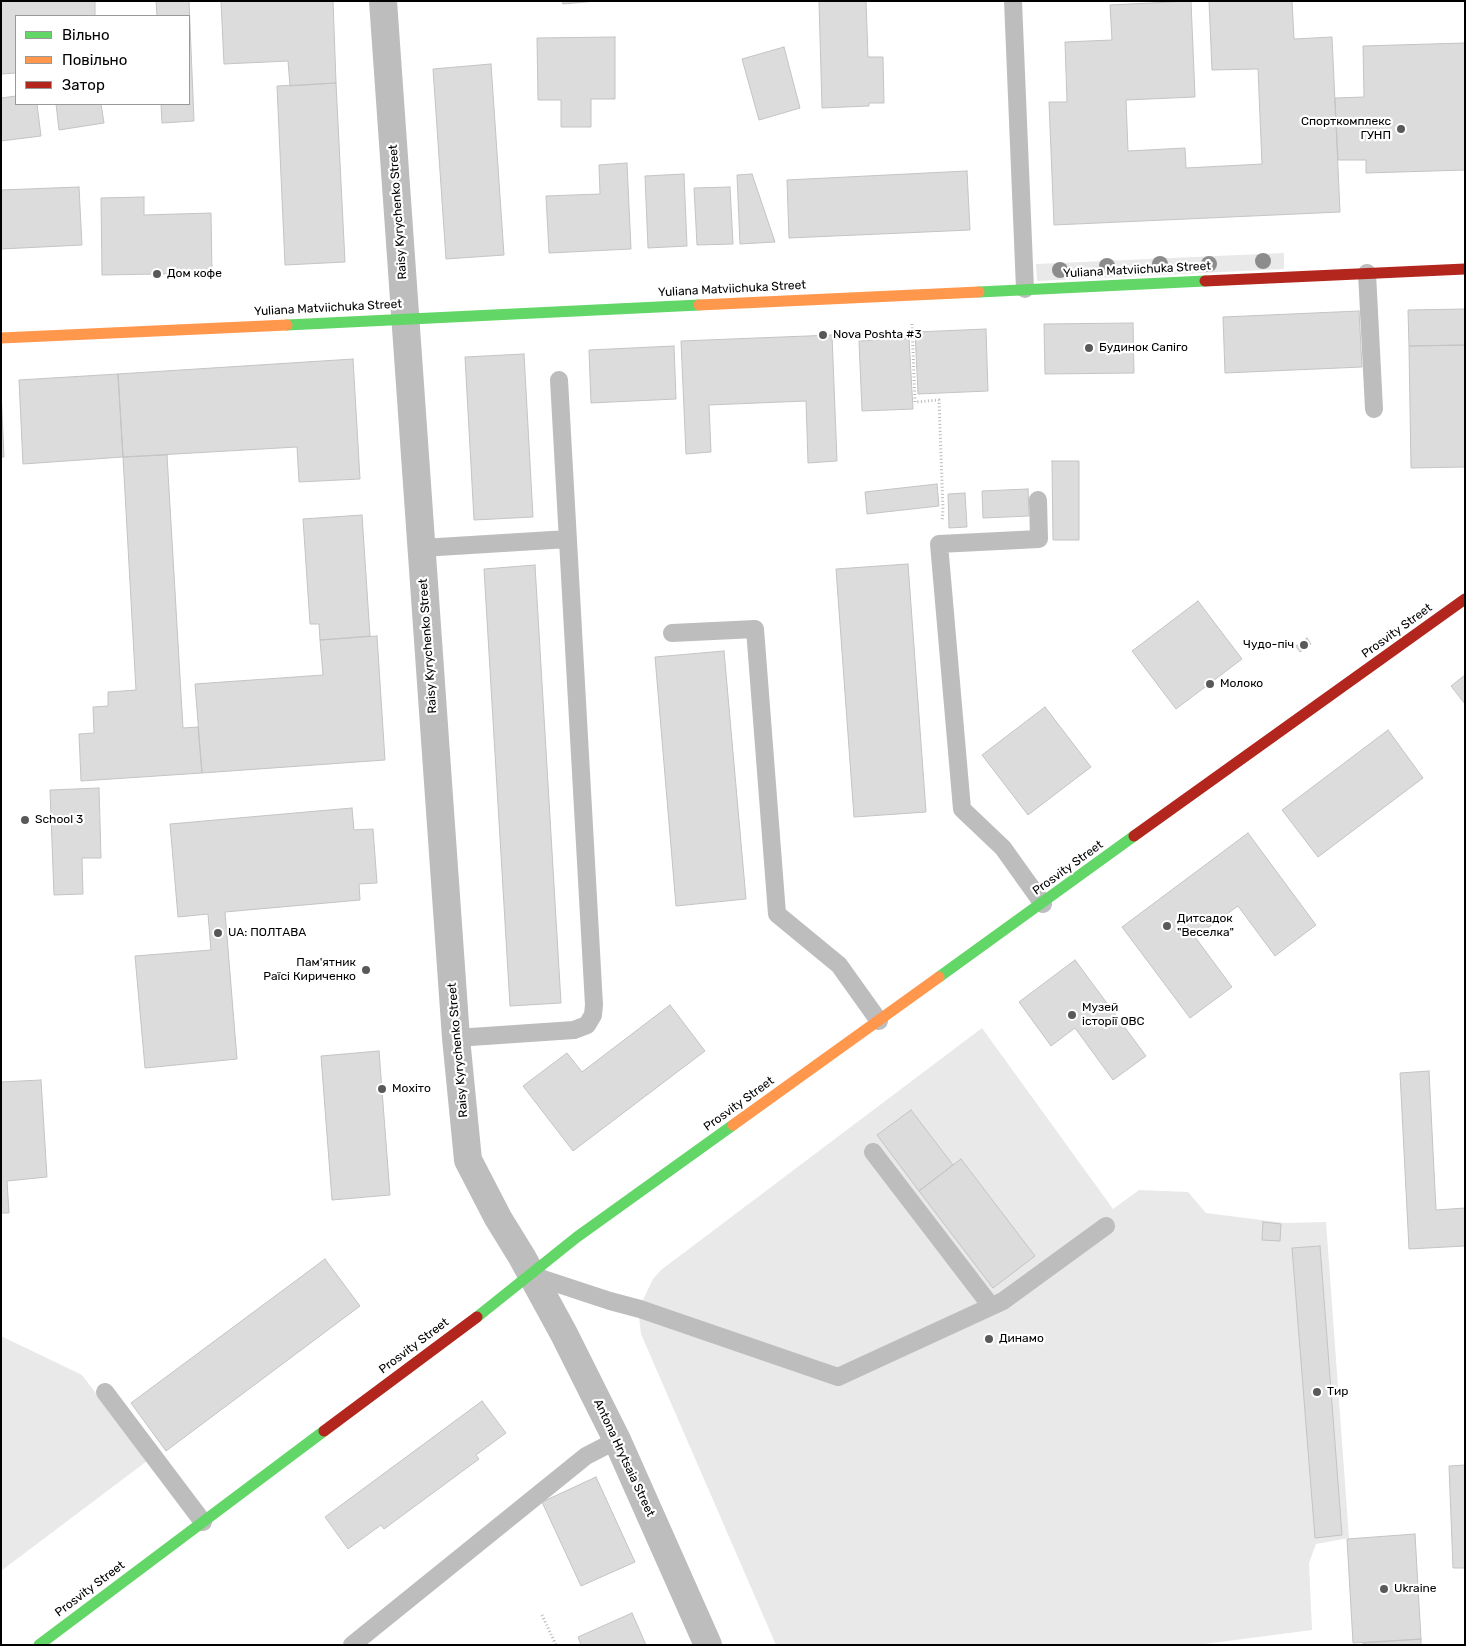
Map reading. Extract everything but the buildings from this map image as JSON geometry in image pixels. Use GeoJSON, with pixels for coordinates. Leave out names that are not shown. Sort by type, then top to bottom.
{"type":"FeatureCollection","features":[{"type":"Feature","properties":{"kind":"street","name":"Raisy Kyrychenko Street"},"geometry":{"type":"LineString","coordinates":[[383,1],[456,1038],[468,1160],[498,1218],[532,1275]]}},
{"type":"Feature","properties":{"kind":"street","name":"Yuliana Matviichuka Street"},"geometry":{"type":"LineString","coordinates":[[1,338],[1465,269]]}},
{"type":"Feature","properties":{"kind":"street","name":"Prosvity Street"},"geometry":{"type":"LineString","coordinates":[[39,1645],[532,1275],[577,1237],[1465,599]]}},
{"type":"Feature","properties":{"kind":"street","name":"Antona Hrytsaia Street"},"geometry":{"type":"LineString","coordinates":[[532,1275],[617,1440],[708,1645]]}},
{"type":"Feature","properties":{"kind":"lane"},"geometry":{"type":"LineString","coordinates":[[1013,1],[1025,289]]}},
{"type":"Feature","properties":{"kind":"lane"},"geometry":{"type":"LineString","coordinates":[[1367,273],[1374,409]]}},
{"type":"Feature","properties":{"kind":"lane"},"geometry":{"type":"LineString","coordinates":[[456,1038],[574,1030],[587,1025],[593,1015],[593,986],[560,380]]}},
{"type":"Feature","properties":{"kind":"lane"},"geometry":{"type":"LineString","coordinates":[[1038,500],[1039,539],[938,544],[962,809],[1003,848],[1043,904]]}},
{"type":"Feature","properties":{"kind":"lane"},"geometry":{"type":"LineString","coordinates":[[422,548],[568,539]]}},
{"type":"Feature","properties":{"kind":"lane"},"geometry":{"type":"LineString","coordinates":[[672,633],[755,629],[777,914],[839,965],[879,1021]]}},
{"type":"Feature","properties":{"kind":"lane"},"geometry":{"type":"LineString","coordinates":[[873,1152],[991,1306]]}},
{"type":"Feature","properties":{"kind":"lane"},"geometry":{"type":"LineString","coordinates":[[532,1275],[640,1309],[838,1376],[1003,1300],[1106,1226]]}},
{"type":"Feature","properties":{"kind":"lane"},"geometry":{"type":"LineString","coordinates":[[105,1392],[203,1522]]}},
{"type":"Feature","properties":{"kind":"lane"},"geometry":{"type":"LineString","coordinates":[[352,1645],[586,1456],[617,1440]]}},
{"type":"Feature","properties":{"kind":"path"},"geometry":{"type":"LineString","coordinates":[[912,324],[915,402],[939,400],[943,510],[938,544]]}},
{"type":"Feature","properties":{"kind":"path"},"geometry":{"type":"LineString","coordinates":[[542,1615],[556,1645]]}},
{"type":"Feature","properties":{"kind":"shaded area"},"geometry":{"type":"Polygon","coordinates":[[[1284,253],[1284,269],[1037,281],[1036,264],[1284,253]]]}},
{"type":"Feature","properties":{"kind":"shaded area","name":"Динамо"},"geometry":{"type":"Polygon","coordinates":[[[982,1028],[1113,1209],[1139,1190],[1188,1192],[1206,1213],[1285,1223],[1326,1222],[1349,1538],[1316,1544],[1309,1563],[1312,1630],[1197,1645],[776,1645],[641,1334],[639,1317],[642,1302],[653,1279],[661,1270],[982,1028]]]}},
{"type":"Feature","properties":{"kind":"shaded area"},"geometry":{"type":"Polygon","coordinates":[[[1,1336],[82,1375],[147,1461],[1,1571],[1,1336]]]}},
{"type":"Feature","properties":{"kind":"traffic: fast"},"geometry":{"type":"LineString","coordinates":[[979,292],[1205,281]]}},
{"type":"Feature","properties":{"kind":"traffic: fast"},"geometry":{"type":"LineString","coordinates":[[287,325],[699,305]]}},
{"type":"Feature","properties":{"kind":"traffic: fast"},"geometry":{"type":"LineString","coordinates":[[939,977],[1134,836]]}},
{"type":"Feature","properties":{"kind":"traffic: fast"},"geometry":{"type":"LineString","coordinates":[[477,1317],[577,1237],[733,1125]]}},
{"type":"Feature","properties":{"kind":"traffic: fast"},"geometry":{"type":"LineString","coordinates":[[39,1645],[324,1431]]}},
{"type":"Feature","properties":{"kind":"traffic: slow"},"geometry":{"type":"LineString","coordinates":[[699,305],[979,292]]}},
{"type":"Feature","properties":{"kind":"traffic: slow"},"geometry":{"type":"LineString","coordinates":[[1,338],[287,325]]}},
{"type":"Feature","properties":{"kind":"traffic: slow"},"geometry":{"type":"LineString","coordinates":[[733,1125],[939,977]]}},
{"type":"Feature","properties":{"kind":"traffic: jam"},"geometry":{"type":"LineString","coordinates":[[1205,281],[1465,269]]}},
{"type":"Feature","properties":{"kind":"traffic: jam"},"geometry":{"type":"LineString","coordinates":[[1134,836],[1465,599]]}},
{"type":"Feature","properties":{"kind":"traffic: jam"},"geometry":{"type":"LineString","coordinates":[[324,1431],[477,1317]]}},
{"type":"Feature","properties":{"kind":"place","name":"Спорткомплекс ГУНП"},"geometry":{"type":"Point","coordinates":[1401,129]}},
{"type":"Feature","properties":{"kind":"place","name":"Дом кофе"},"geometry":{"type":"Point","coordinates":[157,274]}},
{"type":"Feature","properties":{"kind":"place","name":"Nova Poshta #3"},"geometry":{"type":"Point","coordinates":[823,335]}},
{"type":"Feature","properties":{"kind":"place","name":"Будинок Сапіго"},"geometry":{"type":"Point","coordinates":[1089,348]}},
{"type":"Feature","properties":{"kind":"place","name":"Чудо-піч"},"geometry":{"type":"Point","coordinates":[1304,645]}},
{"type":"Feature","properties":{"kind":"place","name":"Молоко"},"geometry":{"type":"Point","coordinates":[1210,684]}},
{"type":"Feature","properties":{"kind":"place","name":"School 3"},"geometry":{"type":"Point","coordinates":[25,820]}},
{"type":"Feature","properties":{"kind":"place","name":"Дитсадок \"Веселка\""},"geometry":{"type":"Point","coordinates":[1167,926]}},
{"type":"Feature","properties":{"kind":"place","name":"UA: ПОЛТАВА"},"geometry":{"type":"Point","coordinates":[218,933]}},
{"type":"Feature","properties":{"kind":"place","name":"Пам'ятник Раїсі Кириченко"},"geometry":{"type":"Point","coordinates":[366,970]}},
{"type":"Feature","properties":{"kind":"place","name":"Музей історії ОВС"},"geometry":{"type":"Point","coordinates":[1072,1015]}},
{"type":"Feature","properties":{"kind":"place","name":"Мохіто"},"geometry":{"type":"Point","coordinates":[382,1089]}},
{"type":"Feature","properties":{"kind":"place","name":"Динамо"},"geometry":{"type":"Point","coordinates":[989,1339]}},
{"type":"Feature","properties":{"kind":"place","name":"Тир"},"geometry":{"type":"Point","coordinates":[1317,1392]}},
{"type":"Feature","properties":{"kind":"place","name":"Ukraine"},"geometry":{"type":"Point","coordinates":[1384,1589]}}]}
